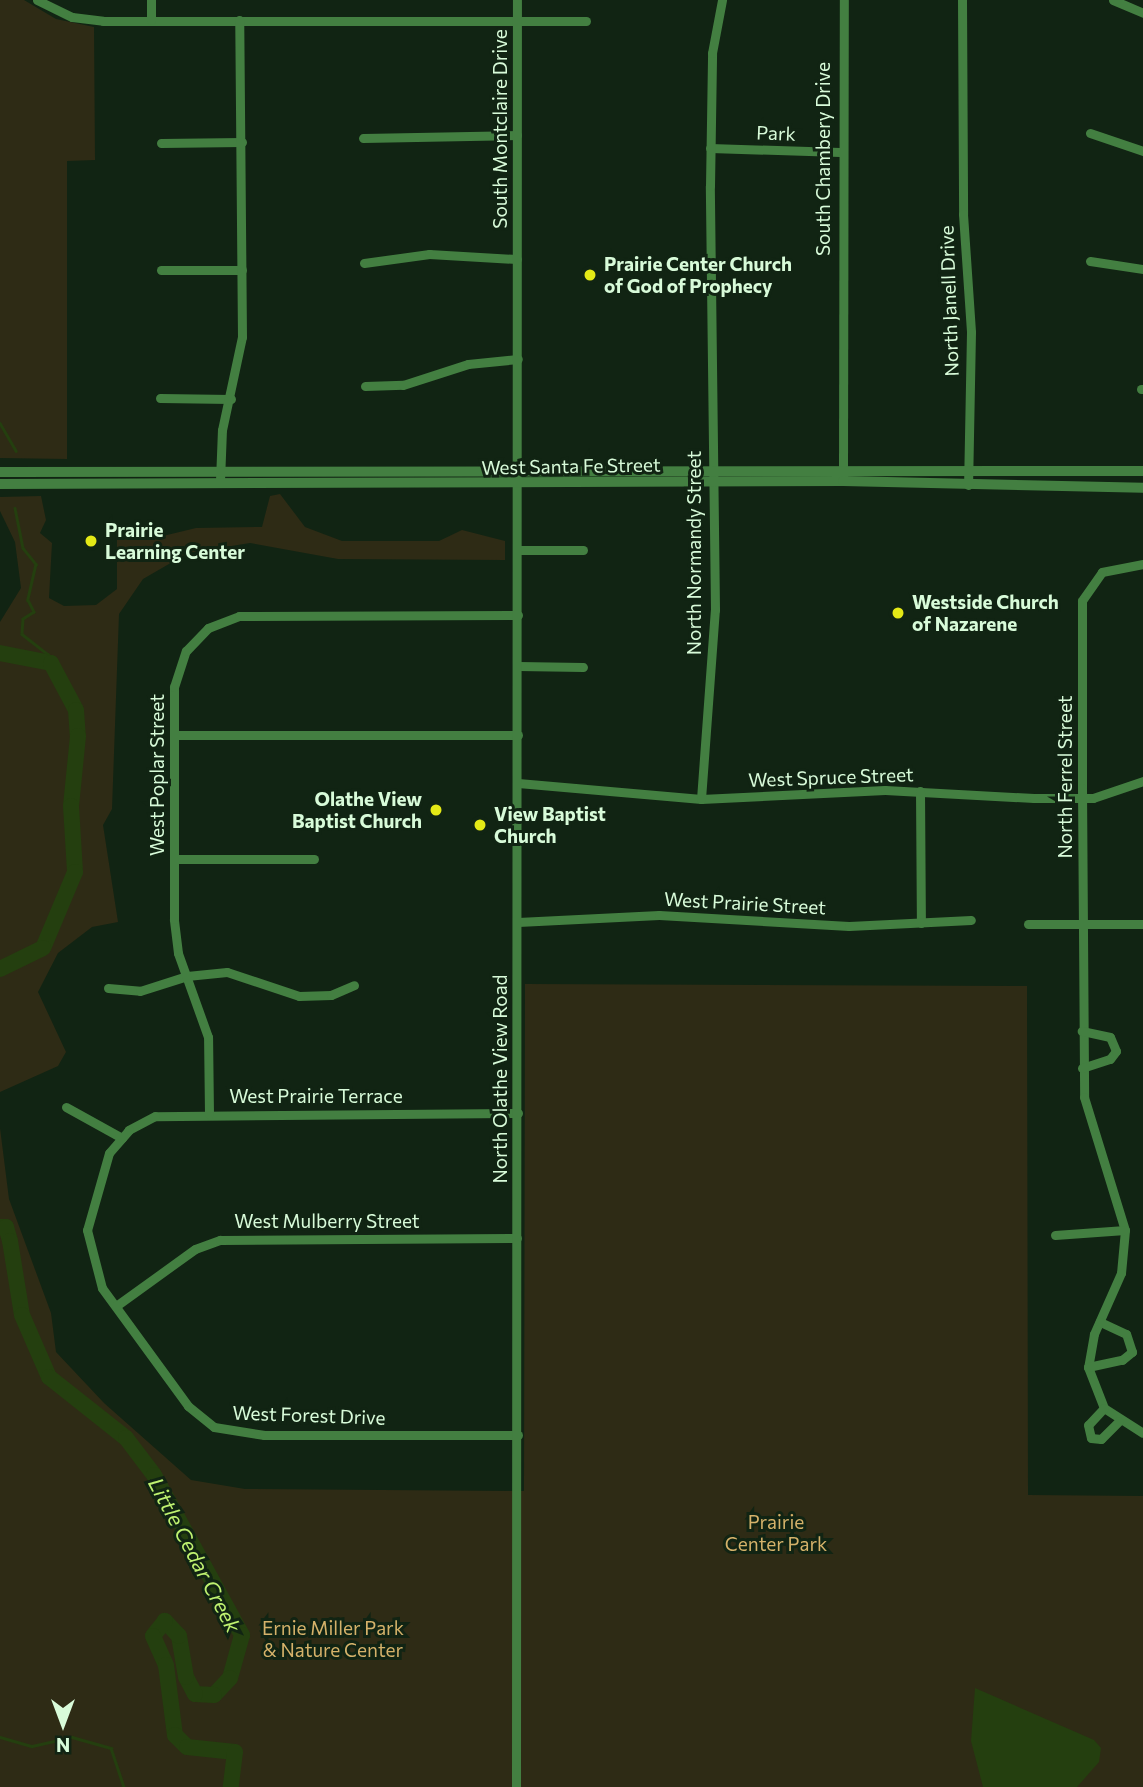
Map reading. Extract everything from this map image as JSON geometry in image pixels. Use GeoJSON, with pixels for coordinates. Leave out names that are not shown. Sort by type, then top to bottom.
{"type":"FeatureCollection","features":[{"type":"Feature","properties":{"kind":"street"},"geometry":{"type":"LineString","coordinates":[[37,0],[85,20],[586,21]]}},
{"type":"Feature","properties":{"kind":"street"},"geometry":{"type":"LineString","coordinates":[[151,0],[151,20]]}},
{"type":"Feature","properties":{"kind":"street","name":"South Montclaire Drive"},"geometry":{"type":"LineString","coordinates":[[517,0],[517,359]]}},
{"type":"Feature","properties":{"kind":"street","name":"North Normandy Street"},"geometry":{"type":"LineString","coordinates":[[701,799],[715,610],[710,148],[712,53],[722,0]]}},
{"type":"Feature","properties":{"kind":"street","name":"South Chambery Drive"},"geometry":{"type":"LineString","coordinates":[[843,477],[840,152],[844,0]]}},
{"type":"Feature","properties":{"kind":"street","name":"North Janell Drive"},"geometry":{"type":"LineString","coordinates":[[961,0],[963,157],[971,332],[968,485]]}},
{"type":"Feature","properties":{"kind":"street"},"geometry":{"type":"LineString","coordinates":[[1113,0],[1143,13]]}},
{"type":"Feature","properties":{"kind":"street"},"geometry":{"type":"LineString","coordinates":[[220,477],[231,399],[241,354],[242,142],[239,20]]}},
{"type":"Feature","properties":{"kind":"street"},"geometry":{"type":"LineString","coordinates":[[1090,133],[1143,151]]}},
{"type":"Feature","properties":{"kind":"street"},"geometry":{"type":"LineString","coordinates":[[363,138],[517,135]]}},
{"type":"Feature","properties":{"kind":"street"},"geometry":{"type":"LineString","coordinates":[[161,143],[242,142]]}},
{"type":"Feature","properties":{"kind":"street","name":"Park"},"geometry":{"type":"LineString","coordinates":[[710,148],[840,152]]}},
{"type":"Feature","properties":{"kind":"street"},"geometry":{"type":"LineString","coordinates":[[364,263],[429,254],[517,259]]}},
{"type":"Feature","properties":{"kind":"street"},"geometry":{"type":"LineString","coordinates":[[1090,261],[1143,269]]}},
{"type":"Feature","properties":{"kind":"street"},"geometry":{"type":"LineString","coordinates":[[161,270],[242,270]]}},
{"type":"Feature","properties":{"kind":"street"},"geometry":{"type":"LineString","coordinates":[[365,386],[403,385],[468,364],[517,359]]}},
{"type":"Feature","properties":{"kind":"street","name":"North Olathe View Road"},"geometry":{"type":"LineString","coordinates":[[516,1787],[517,359]]}},
{"type":"Feature","properties":{"kind":"street"},"geometry":{"type":"LineString","coordinates":[[160,398],[231,399]]}},
{"type":"Feature","properties":{"kind":"street","name":"West Santa Fe Street"},"geometry":{"type":"LineString","coordinates":[[0,484],[518,469],[712,477],[1143,471]]}},
{"type":"Feature","properties":{"kind":"street","name":"West Santa Fe Street"},"geometry":{"type":"LineString","coordinates":[[0,472],[518,485],[712,477]]}},
{"type":"Feature","properties":{"kind":"street","name":"West Santa Fe Street"},"geometry":{"type":"LineString","coordinates":[[843,477],[968,485],[1143,488]]}},
{"type":"Feature","properties":{"kind":"street"},"geometry":{"type":"LineString","coordinates":[[517,550],[583,550]]}},
{"type":"Feature","properties":{"kind":"street","name":"North Ferrel Street"},"geometry":{"type":"LineString","coordinates":[[1088,1367],[1100,1322],[1121,1273],[1125,1230],[1087,1118],[1082,1068],[1082,601],[1102,572],[1143,564]]}},
{"type":"Feature","properties":{"kind":"street","name":"West Poplar Street"},"geometry":{"type":"LineString","coordinates":[[209,1114],[208,1037],[187,976],[174,919],[174,735],[180,663],[202,633],[231,618],[518,615]]}},
{"type":"Feature","properties":{"kind":"street"},"geometry":{"type":"LineString","coordinates":[[518,666],[583,667]]}},
{"type":"Feature","properties":{"kind":"street"},"geometry":{"type":"LineString","coordinates":[[174,735],[517,735]]}},
{"type":"Feature","properties":{"kind":"street","name":"West Spruce Street"},"geometry":{"type":"LineString","coordinates":[[517,783],[701,799],[920,791],[1082,798],[1143,781]]}},
{"type":"Feature","properties":{"kind":"street"},"geometry":{"type":"LineString","coordinates":[[920,791],[920,923]]}},
{"type":"Feature","properties":{"kind":"street"},"geometry":{"type":"LineString","coordinates":[[174,859],[314,859]]}},
{"type":"Feature","properties":{"kind":"street","name":"West Prairie Street"},"geometry":{"type":"LineString","coordinates":[[518,922],[671,915],[849,926],[971,920]]}},
{"type":"Feature","properties":{"kind":"street"},"geometry":{"type":"LineString","coordinates":[[1028,924],[1143,924]]}},
{"type":"Feature","properties":{"kind":"street"},"geometry":{"type":"LineString","coordinates":[[108,988],[155,989],[187,976],[227,972],[299,996],[331,995],[354,985]]}},
{"type":"Feature","properties":{"kind":"street"},"geometry":{"type":"LineString","coordinates":[[1082,1068],[1110,1059],[1115,1051],[1110,1037],[1083,1031]]}},
{"type":"Feature","properties":{"kind":"street"},"geometry":{"type":"LineString","coordinates":[[66,1107],[122,1138]]}},
{"type":"Feature","properties":{"kind":"street","name":"West Prairie Terrace"},"geometry":{"type":"LineString","coordinates":[[116,1306],[93,1270],[87,1230],[104,1164],[122,1138],[155,1116],[518,1113]]}},
{"type":"Feature","properties":{"kind":"street"},"geometry":{"type":"LineString","coordinates":[[1055,1235],[1125,1230]]}},
{"type":"Feature","properties":{"kind":"street","name":"West Mulberry Street"},"geometry":{"type":"LineString","coordinates":[[116,1306],[195,1249],[220,1240],[517,1238]]}},
{"type":"Feature","properties":{"kind":"street","name":"West Forest Drive"},"geometry":{"type":"LineString","coordinates":[[116,1306],[188,1406],[225,1431],[518,1435]]}},
{"type":"Feature","properties":{"kind":"street"},"geometry":{"type":"LineString","coordinates":[[1100,1322],[1126,1334],[1132,1352],[1122,1360],[1088,1367],[1104,1408],[1121,1423],[1143,1433]]}},
{"type":"Feature","properties":{"kind":"street"},"geometry":{"type":"LineString","coordinates":[[1104,1408],[1088,1425],[1091,1438],[1101,1439],[1121,1423]]}},
{"type":"Feature","properties":{"kind":"green space"},"geometry":{"type":"Polygon","coordinates":[[[0,0],[24,0],[56,19],[94,27],[95,160],[67,161],[67,459],[0,458],[0,0]]]}},
{"type":"Feature","properties":{"kind":"green space"},"geometry":{"type":"Polygon","coordinates":[[[280,494],[305,527],[342,541],[439,541],[462,530],[505,541],[505,560],[338,559],[250,543],[188,553],[143,579],[119,614],[112,809],[103,825],[118,922],[92,927],[58,953],[38,992],[66,1052],[58,1066],[0,1092],[0,622],[21,588],[15,542],[0,511],[0,497],[41,496],[46,520],[40,533],[52,543],[49,598],[64,606],[96,605],[117,589],[117,540],[146,538],[154,528],[163,536],[196,528],[262,527],[270,496],[280,494]]]}},
{"type":"Feature","properties":{"kind":"green space","name":"Prairie Center Park"},"geometry":{"type":"Polygon","coordinates":[[[525,984],[1027,986],[1028,1495],[1143,1496],[1143,1787],[0,1787],[0,1128],[9,1199],[51,1313],[56,1352],[104,1403],[191,1480],[245,1489],[524,1491],[525,984]]]}},
{"type":"Feature","properties":{"kind":"shaded area"},"geometry":{"type":"Polygon","coordinates":[[[975,1688],[1094,1740],[1101,1748],[1099,1762],[1077,1787],[983,1787],[971,1741],[975,1688]]]}},
{"type":"Feature","properties":{"kind":"waterway"},"geometry":{"type":"LineString","coordinates":[[0,423],[16,451]]}},
{"type":"Feature","properties":{"kind":"waterway"},"geometry":{"type":"LineString","coordinates":[[15,508],[23,548],[36,564],[28,600],[34,612],[23,619],[22,634],[48,654],[51,663]]}},
{"type":"Feature","properties":{"kind":"waterway"},"geometry":{"type":"LineString","coordinates":[[0,653],[51,663],[76,710],[78,736],[71,806],[75,872],[43,948],[0,969]]}},
{"type":"Feature","properties":{"kind":"waterway","name":"Little Cedar Creek"},"geometry":{"type":"LineString","coordinates":[[0,1227],[6,1227],[10,1241],[22,1315],[49,1377],[126,1438],[154,1475],[242,1635],[230,1678],[214,1695],[195,1694],[186,1677],[179,1636],[165,1621],[153,1636],[166,1665],[175,1735],[187,1747],[235,1752],[231,1787]]}},
{"type":"Feature","properties":{"kind":"waterway"},"geometry":{"type":"LineString","coordinates":[[0,1737],[32,1746],[72,1737],[111,1748],[124,1787]]}},
{"type":"Feature","properties":{"kind":"place","name":"Prairie Center Church of God of Prophecy"},"geometry":{"type":"Point","coordinates":[590,275]}},
{"type":"Feature","properties":{"kind":"place","name":"Prairie Learning Center"},"geometry":{"type":"Point","coordinates":[91,541]}},
{"type":"Feature","properties":{"kind":"place","name":"Westside Church of Nazarene"},"geometry":{"type":"Point","coordinates":[898,613]}},
{"type":"Feature","properties":{"kind":"place","name":"Olathe View Baptist Church"},"geometry":{"type":"Point","coordinates":[436,810]}},
{"type":"Feature","properties":{"kind":"place","name":"View Baptist Church"},"geometry":{"type":"Point","coordinates":[480,825]}},
{"type":"Feature","properties":{"kind":"park label","name":"Ernie Miller Park & Nature Center"},"geometry":{"type":"Point","coordinates":[333,1639]}}]}
